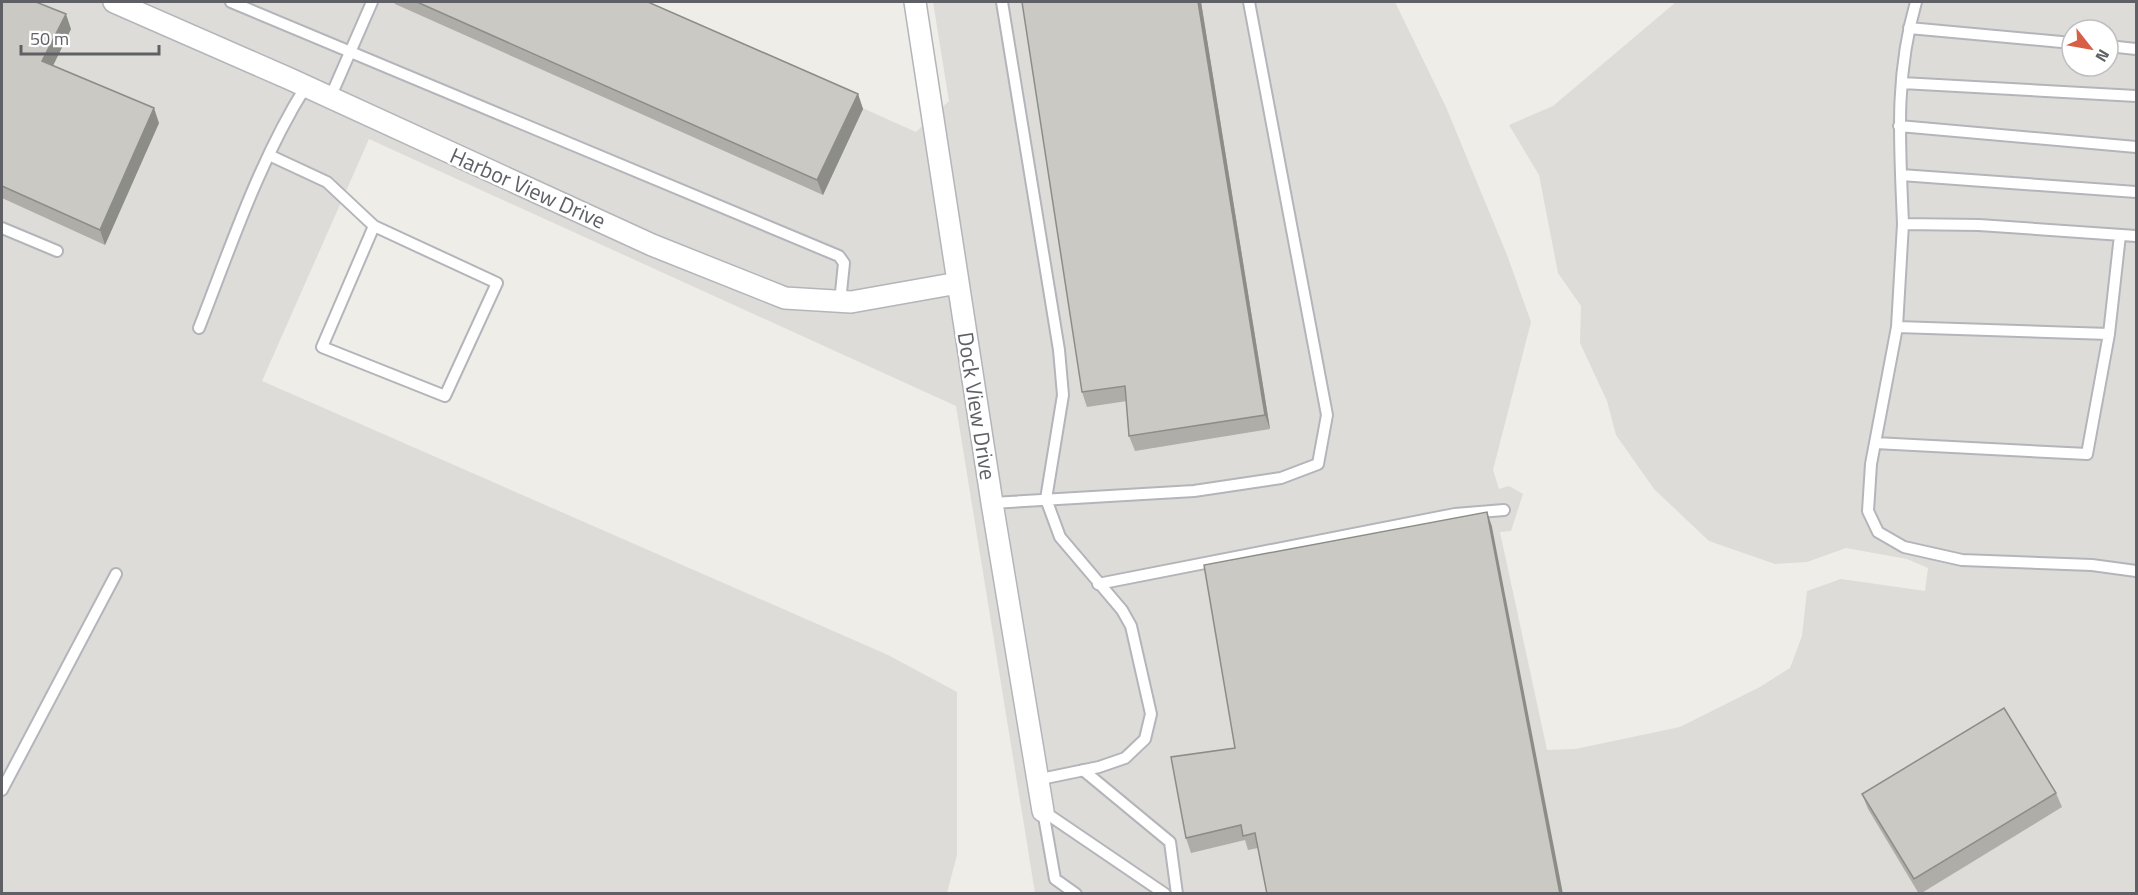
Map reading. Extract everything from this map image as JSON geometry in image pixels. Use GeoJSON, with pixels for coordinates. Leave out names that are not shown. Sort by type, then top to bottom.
{"type":"FeatureCollection","features":[{"type":"Feature","properties":{"kind":"street","name":"Harbor View Drive"},"geometry":{"type":"LineString","coordinates":[[114,2],[306,86],[652,245],[785,298],[851,302],[958,283]]}},
{"type":"Feature","properties":{"kind":"street","name":"Dock View Drive"},"geometry":{"type":"LineString","coordinates":[[915,2],[992,503],[1036,780],[1043,811]]}},
{"type":"Feature","properties":{"kind":"lane"},"geometry":{"type":"LineString","coordinates":[[231,2],[839,256],[844,263],[840,302]]}},
{"type":"Feature","properties":{"kind":"lane"},"geometry":{"type":"LineString","coordinates":[[330,98],[372,2]]}},
{"type":"Feature","properties":{"kind":"lane"},"geometry":{"type":"LineString","coordinates":[[1002,2],[1059,350],[1063,395],[1046,499],[1060,537],[1122,610],[1131,626],[1151,714],[1145,738],[1125,758],[1036,780]]}},
{"type":"Feature","properties":{"kind":"lane"},"geometry":{"type":"LineString","coordinates":[[992,503],[1194,491],[1281,478],[1318,464],[1327,415],[1249,2]]}},
{"type":"Feature","properties":{"kind":"lane"},"geometry":{"type":"LineString","coordinates":[[1916,2],[1909,28],[1899,126],[1904,224],[1897,327],[1875,443],[1868,511],[1878,532],[1904,547],[1962,560],[2092,565],[2136,571]]}},
{"type":"Feature","properties":{"kind":"lane"},"geometry":{"type":"LineString","coordinates":[[1909,28],[2060,42]]}},
{"type":"Feature","properties":{"kind":"lane"},"geometry":{"type":"LineString","coordinates":[[2120,47],[2136,49]]}},
{"type":"Feature","properties":{"kind":"lane"},"geometry":{"type":"LineString","coordinates":[[1902,82],[2136,96]]}},
{"type":"Feature","properties":{"kind":"lane"},"geometry":{"type":"LineString","coordinates":[[199,328],[269,155],[286,118],[306,86]]}},
{"type":"Feature","properties":{"kind":"lane"},"geometry":{"type":"LineString","coordinates":[[1899,126],[2136,147]]}},
{"type":"Feature","properties":{"kind":"lane"},"geometry":{"type":"LineString","coordinates":[[269,155],[327,182],[374,226],[497,283],[445,396],[322,347],[374,226]]}},
{"type":"Feature","properties":{"kind":"lane"},"geometry":{"type":"LineString","coordinates":[[1901,175],[2136,192]]}},
{"type":"Feature","properties":{"kind":"lane"},"geometry":{"type":"LineString","coordinates":[[1904,224],[1979,225],[2136,236]]}},
{"type":"Feature","properties":{"kind":"lane"},"geometry":{"type":"LineString","coordinates":[[2,228],[57,251]]}},
{"type":"Feature","properties":{"kind":"lane"},"geometry":{"type":"LineString","coordinates":[[1875,443],[2086,454],[2109,334],[2120,235]]}},
{"type":"Feature","properties":{"kind":"lane"},"geometry":{"type":"LineString","coordinates":[[1897,327],[2109,334]]}},
{"type":"Feature","properties":{"kind":"lane"},"geometry":{"type":"LineString","coordinates":[[1098,584],[1455,514],[1504,510]]}},
{"type":"Feature","properties":{"kind":"lane"},"geometry":{"type":"LineString","coordinates":[[2,790],[116,574]]}},
{"type":"Feature","properties":{"kind":"lane"},"geometry":{"type":"LineString","coordinates":[[1083,770],[1170,842],[1177,894]]}},
{"type":"Feature","properties":{"kind":"lane"},"geometry":{"type":"LineString","coordinates":[[1043,811],[1055,879],[1076,894]]}},
{"type":"Feature","properties":{"kind":"lane"},"geometry":{"type":"LineString","coordinates":[[1043,811],[1165,894]]}},
{"type":"Feature","properties":{"kind":"shaded area"},"geometry":{"type":"Polygon","coordinates":[[[2,2],[626,2],[916,132],[949,101],[933,2],[1395,2],[1446,107],[1507,255],[1531,322],[1493,470],[1499,489],[1509,486],[1523,494],[1511,531],[1500,532],[1547,750],[1575,749],[1680,727],[1760,687],[1790,668],[1802,636],[1807,591],[1841,579],[1925,591],[1928,568],[1907,559],[1846,548],[1807,562],[1775,564],[1709,541],[1654,489],[1616,435],[1607,401],[1580,343],[1581,306],[1558,273],[1539,175],[1509,125],[1553,106],[1676,2],[2136,2],[2136,893],[1035,893],[956,406],[369,139],[262,381],[888,655],[957,692],[957,855],[947,893],[2,894],[2,2]]]}},
{"type":"Feature","properties":{"kind":"building"},"geometry":{"type":"Polygon","coordinates":[[[2,2],[36,2],[66,14],[42,61],[154,108],[100,230],[2,186],[2,2]]]}},
{"type":"Feature","properties":{"kind":"building"},"geometry":{"type":"Polygon","coordinates":[[[417,2],[648,2],[858,94],[817,180],[417,2]]]}},
{"type":"Feature","properties":{"kind":"building"},"geometry":{"type":"Polygon","coordinates":[[[1022,2],[1198,2],[1265,415],[1129,436],[1125,386],[1082,392],[1022,2]]]}},
{"type":"Feature","properties":{"kind":"building"},"geometry":{"type":"Polygon","coordinates":[[[1487,512],[1560,894],[1267,894],[1255,833],[1243,836],[1241,825],[1186,838],[1171,757],[1235,748],[1204,565],[1487,512]]]}},
{"type":"Feature","properties":{"kind":"building"},"geometry":{"type":"Polygon","coordinates":[[[2004,708],[2056,793],[1914,879],[1862,794],[2004,708]]]}}]}
